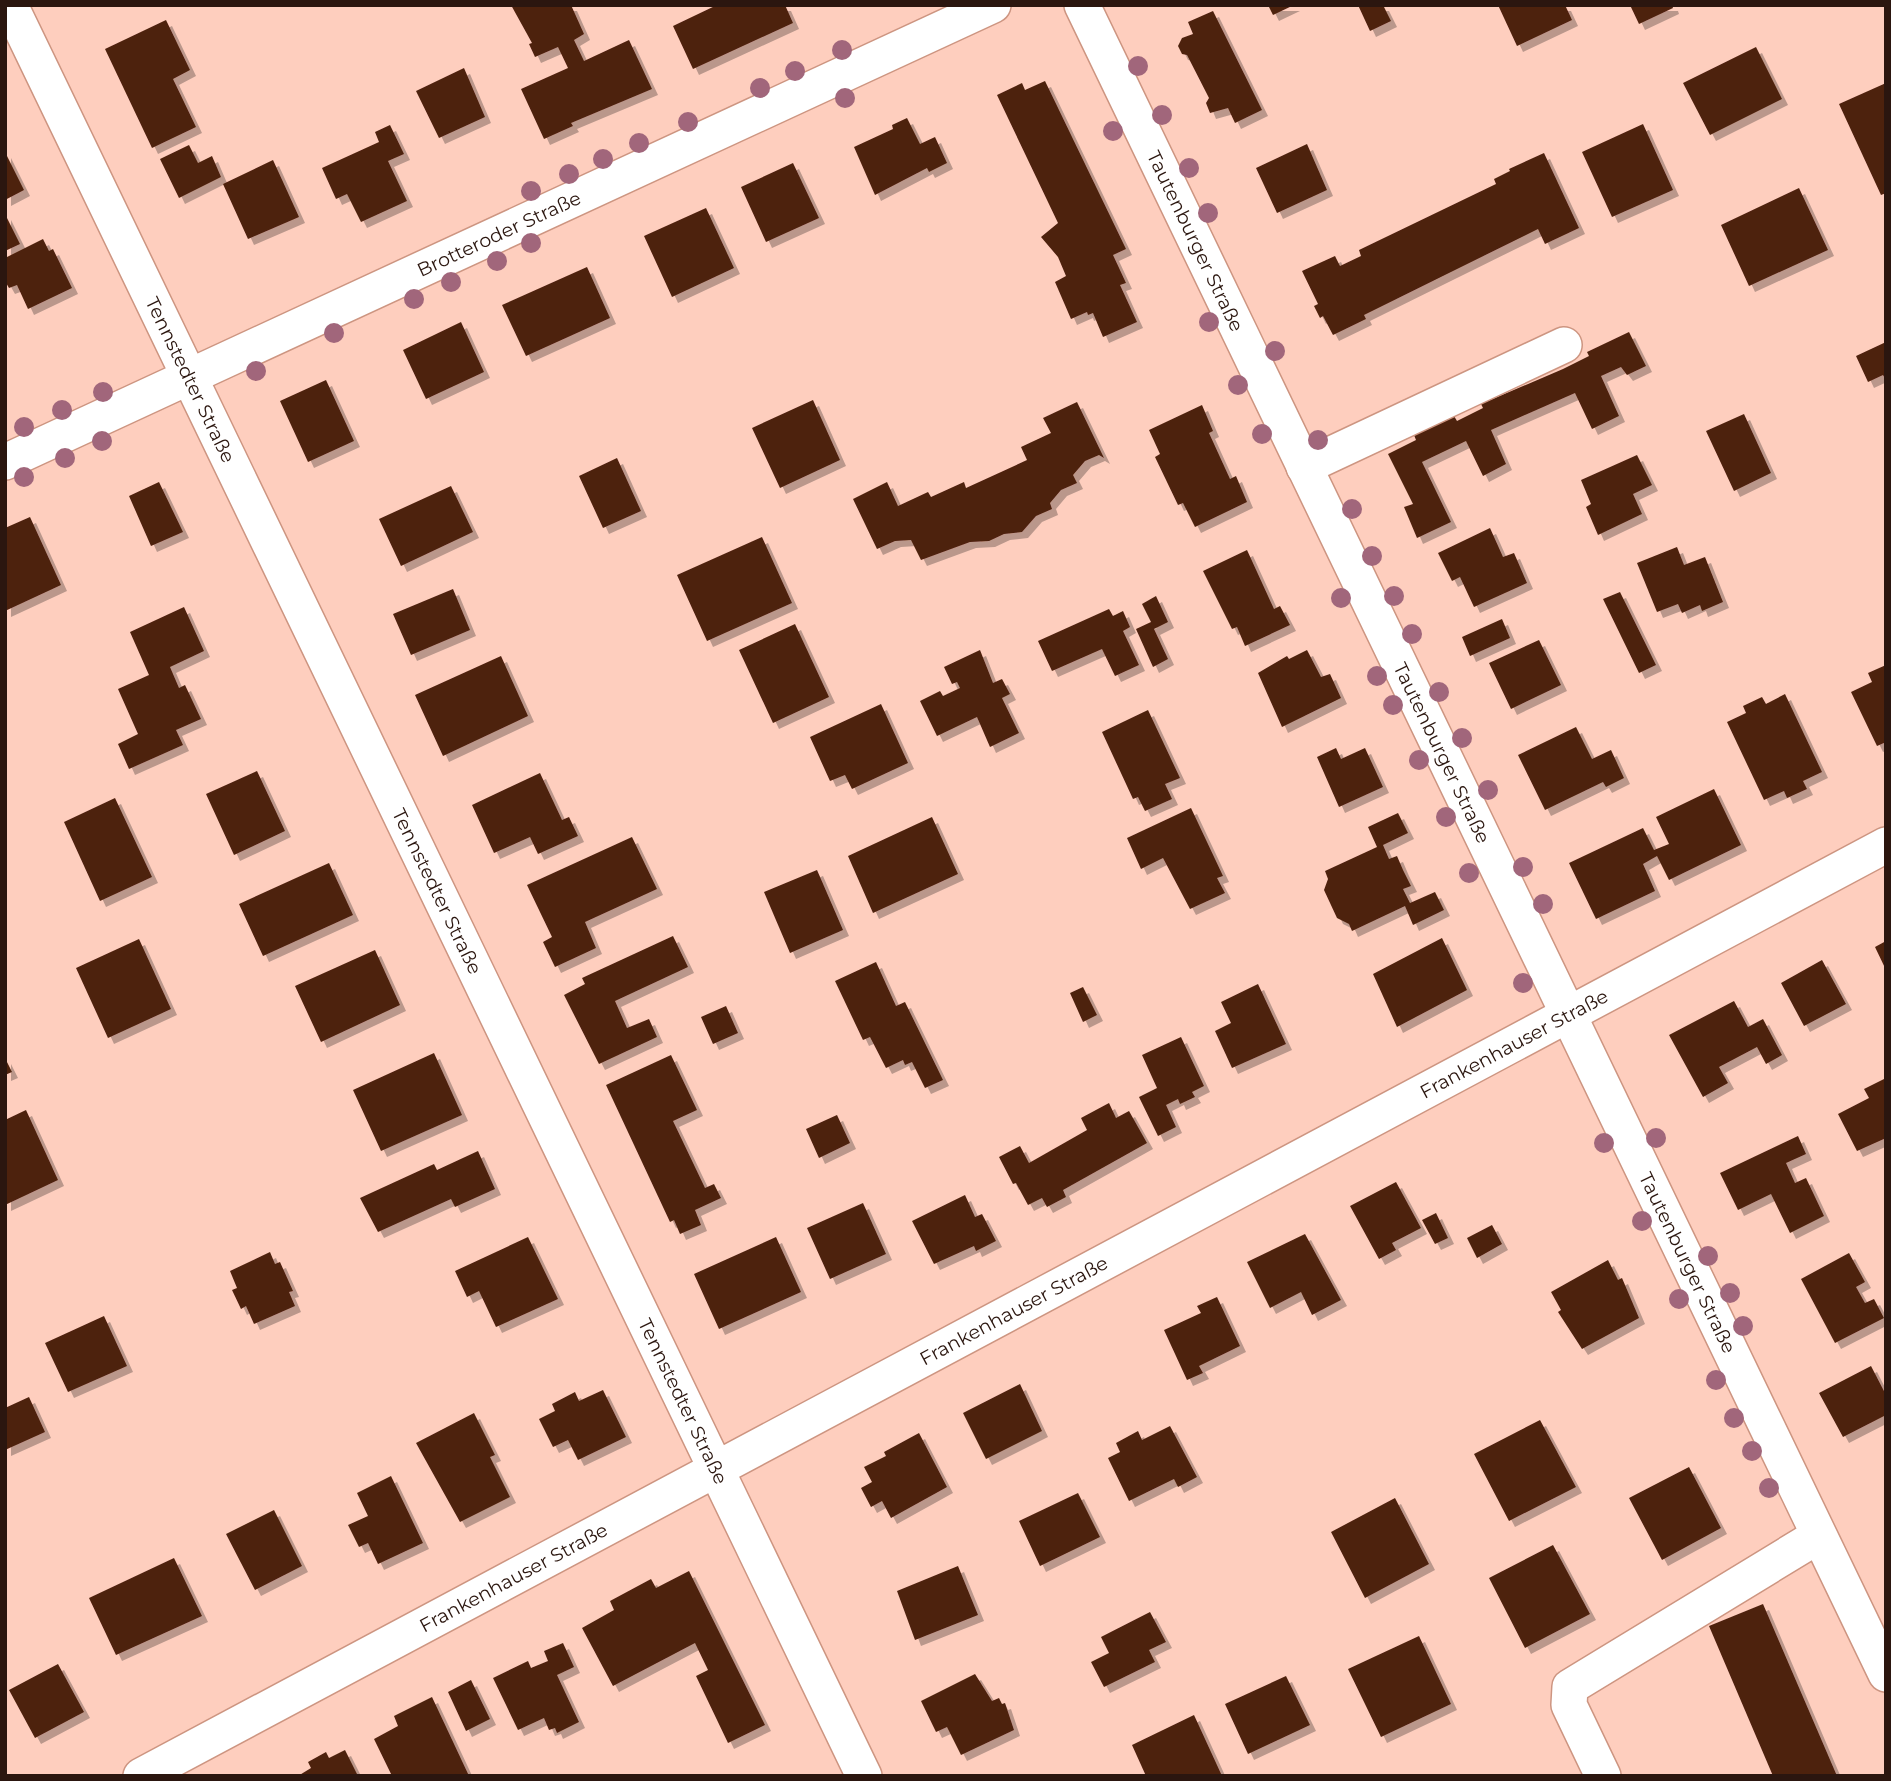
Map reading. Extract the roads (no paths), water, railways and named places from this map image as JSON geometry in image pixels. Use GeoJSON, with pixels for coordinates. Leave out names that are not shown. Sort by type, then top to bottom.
{"type":"FeatureCollection","features":[{"type":"Feature","properties":{"kind":"street","name":"Tennstedter Straße"},"geometry":{"type":"LineString","coordinates":[[10,5],[864,1776]]}},
{"type":"Feature","properties":{"kind":"street","name":"Brotteroder Straße"},"geometry":{"type":"LineString","coordinates":[[5,462],[993,5]]}},
{"type":"Feature","properties":{"kind":"street","name":"Tautenburger Straße"},"geometry":{"type":"LineString","coordinates":[[1082,5],[1886,1674]]}},
{"type":"Feature","properties":{"kind":"street"},"geometry":{"type":"LineString","coordinates":[[1304,467],[1564,345]]}},
{"type":"Feature","properties":{"kind":"street","name":"Frankenhauser Straße"},"geometry":{"type":"LineString","coordinates":[[141,1776],[1886,845]]}},
{"type":"Feature","properties":{"kind":"street"},"geometry":{"type":"LineString","coordinates":[[1602,1776],[1569,1705],[1570,1687],[1818,1536]]}}]}
